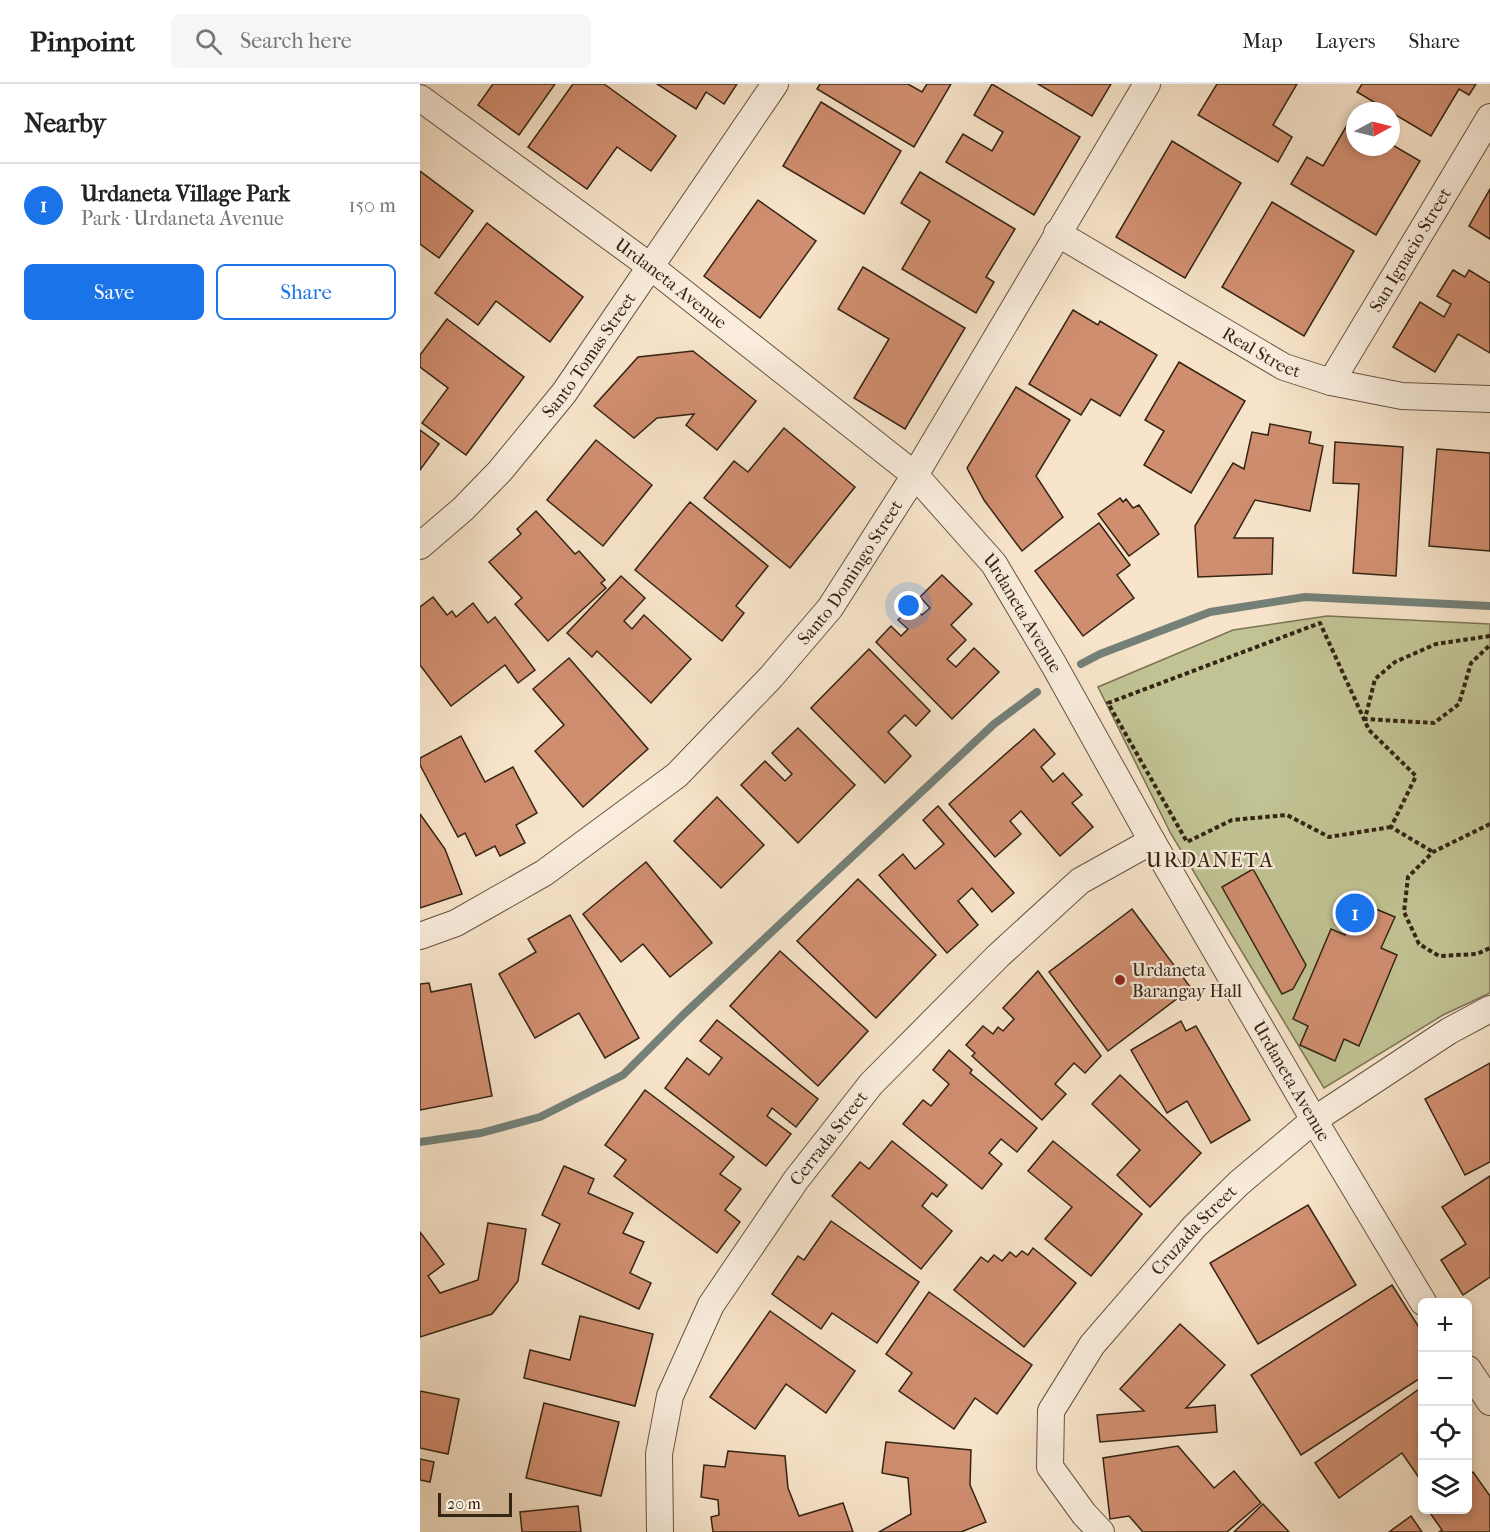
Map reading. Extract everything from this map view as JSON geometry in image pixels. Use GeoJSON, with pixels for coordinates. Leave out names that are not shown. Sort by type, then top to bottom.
{"type":"FeatureCollection","features":[{"type":"Feature","properties":{"kind":"street","name":"Santo Tomas Street"},"geometry":{"type":"LineString","coordinates":[[420,546],[463,509],[500,471],[564,393],[775,84]]}},
{"type":"Feature","properties":{"kind":"street","name":"Santo Domingo Street"},"geometry":{"type":"LineString","coordinates":[[420,936],[456,923],[544,873],[677,775],[771,676],[830,608],[915,475],[1147,84]]}},
{"type":"Feature","properties":{"kind":"street","name":"Urdaneta Avenue"},"geometry":{"type":"LineString","coordinates":[[420,98],[651,267],[915,475],[993,564],[1054,665],[1152,841],[1314,1120],[1422,1298]]}},
{"type":"Feature","properties":{"kind":"street","name":"San Ignacio Street"},"geometry":{"type":"LineString","coordinates":[[1331,382],[1490,117]]}},
{"type":"Feature","properties":{"kind":"street","name":"Real Street"},"geometry":{"type":"LineString","coordinates":[[1057,233],[1284,367],[1331,382],[1402,396],[1490,399]]}},
{"type":"Feature","properties":{"kind":"street","name":"Cerrada Street"},"geometry":{"type":"LineString","coordinates":[[660,1532],[659,1454],[670,1396],[711,1305],[796,1180],[871,1084],[998,956],[1080,881],[1152,841]]}},
{"type":"Feature","properties":{"kind":"street","name":"Cruzada Street"},"geometry":{"type":"LineString","coordinates":[[1101,1532],[1084,1514],[1050,1467],[1051,1411],[1092,1345],[1194,1227],[1239,1183],[1314,1120],[1449,1031],[1490,1010]]}},
{"type":"Feature","properties":{"kind":"street"},"geometry":{"type":"LineString","coordinates":[[1472,1376],[1490,1402]]}},
{"type":"Feature","properties":{"kind":"path"},"geometry":{"type":"LineString","coordinates":[[1391,827],[1416,776],[1369,730],[1320,623],[1108,703],[1187,843],[1232,820],[1287,815],[1329,837],[1391,827],[1433,852]]}},
{"type":"Feature","properties":{"kind":"path"},"geometry":{"type":"LineString","coordinates":[[1365,719],[1375,679],[1395,662],[1436,644],[1490,636]]}},
{"type":"Feature","properties":{"kind":"path"},"geometry":{"type":"LineString","coordinates":[[1365,719],[1434,723],[1459,704],[1471,663],[1490,645]]}},
{"type":"Feature","properties":{"kind":"path"},"geometry":{"type":"LineString","coordinates":[[1490,824],[1433,852],[1408,877],[1404,912],[1419,944],[1439,956],[1477,954],[1490,948]]}},
{"type":"Feature","properties":{"kind":"green space"},"geometry":{"type":"Polygon","coordinates":[[[1327,616],[1490,624],[1490,993],[1443,1015],[1324,1088],[1171,834],[1098,687],[1233,630],[1327,616]]]}},
{"type":"Feature","properties":{"kind":"building"},"geometry":{"type":"Polygon","coordinates":[[[493,84],[555,84],[519,135],[478,105],[493,84]]]}},
{"type":"Feature","properties":{"kind":"building"},"geometry":{"type":"Polygon","coordinates":[[[573,84],[604,84],[676,136],[651,171],[617,147],[587,189],[528,147],[573,84]]]}},
{"type":"Feature","properties":{"kind":"building"},"geometry":{"type":"Polygon","coordinates":[[[657,84],[737,84],[724,104],[706,92],[696,109],[657,84]]]}},
{"type":"Feature","properties":{"kind":"building"},"geometry":{"type":"Polygon","coordinates":[[[820,84],[908,84],[922,92],[927,84],[951,84],[914,147],[817,89],[820,84]]]}},
{"type":"Feature","properties":{"kind":"building"},"geometry":{"type":"Polygon","coordinates":[[[992,84],[1080,137],[1034,215],[946,162],[963,134],[992,151],[1003,132],[974,115],[992,84]]]}},
{"type":"Feature","properties":{"kind":"building"},"geometry":{"type":"Polygon","coordinates":[[[1038,84],[1111,84],[1092,116],[1038,84]]]}},
{"type":"Feature","properties":{"kind":"building"},"geometry":{"type":"Polygon","coordinates":[[[1217,84],[1297,84],[1273,125],[1292,137],[1278,162],[1198,115],[1217,84]]]}},
{"type":"Feature","properties":{"kind":"building"},"geometry":{"type":"Polygon","coordinates":[[[1362,84],[1476,84],[1469,95],[1459,89],[1431,136],[1400,118],[1400,102],[1374,102],[1357,92],[1362,84]]]}},
{"type":"Feature","properties":{"kind":"building"},"geometry":{"type":"Polygon","coordinates":[[[821,102],[901,151],[864,214],[783,166],[821,102]]]}},
{"type":"Feature","properties":{"kind":"building"},"geometry":{"type":"Polygon","coordinates":[[[1346,127],[1346,156],[1400,156],[1400,149],[1420,161],[1376,235],[1291,184],[1307,157],[1323,166],[1346,127]]]}},
{"type":"Feature","properties":{"kind":"building"},"geometry":{"type":"Polygon","coordinates":[[[1172,141],[1241,183],[1185,278],[1116,237],[1172,141]]]}},
{"type":"Feature","properties":{"kind":"building"},"geometry":{"type":"Polygon","coordinates":[[[420,171],[473,211],[439,258],[420,244],[420,171]]]}},
{"type":"Feature","properties":{"kind":"building"},"geometry":{"type":"Polygon","coordinates":[[[920,172],[1015,229],[986,277],[994,282],[976,313],[902,269],[930,221],[901,203],[920,172]]]}},
{"type":"Feature","properties":{"kind":"building"},"geometry":{"type":"Polygon","coordinates":[[[1490,189],[1490,239],[1469,226],[1490,189]]]}},
{"type":"Feature","properties":{"kind":"building"},"geometry":{"type":"Polygon","coordinates":[[[758,200],[816,241],[760,318],[704,276],[758,200]]]}},
{"type":"Feature","properties":{"kind":"building"},"geometry":{"type":"Polygon","coordinates":[[[1272,202],[1354,251],[1304,336],[1222,287],[1272,202]]]}},
{"type":"Feature","properties":{"kind":"building"},"geometry":{"type":"Polygon","coordinates":[[[487,223],[583,297],[550,342],[496,301],[478,325],[435,293],[487,223]]]}},
{"type":"Feature","properties":{"kind":"building"},"geometry":{"type":"Polygon","coordinates":[[[863,267],[965,328],[905,429],[854,398],[889,339],[838,309],[863,267]]]}},
{"type":"Feature","properties":{"kind":"building"},"geometry":{"type":"Polygon","coordinates":[[[1453,270],[1465,277],[1469,270],[1490,283],[1490,353],[1458,334],[1435,372],[1393,347],[1420,302],[1444,317],[1451,304],[1437,296],[1453,270]]]}},
{"type":"Feature","properties":{"kind":"building"},"geometry":{"type":"Polygon","coordinates":[[[1073,310],[1098,325],[1100,321],[1157,355],[1120,416],[1091,399],[1081,415],[1029,384],[1073,310]]]}},
{"type":"Feature","properties":{"kind":"building"},"geometry":{"type":"Polygon","coordinates":[[[447,319],[524,377],[466,455],[422,423],[448,388],[420,367],[420,355],[447,319]]]}},
{"type":"Feature","properties":{"kind":"building"},"geometry":{"type":"Polygon","coordinates":[[[693,351],[756,401],[717,450],[686,425],[694,414],[657,418],[634,438],[594,406],[638,357],[693,351]]]}},
{"type":"Feature","properties":{"kind":"building"},"geometry":{"type":"Polygon","coordinates":[[[1179,362],[1245,401],[1191,493],[1144,465],[1164,431],[1145,420],[1179,362]]]}},
{"type":"Feature","properties":{"kind":"building"},"geometry":{"type":"Polygon","coordinates":[[[1016,387],[1070,420],[1036,476],[1063,517],[1022,551],[984,500],[967,468],[1016,387]]]}},
{"type":"Feature","properties":{"kind":"building"},"geometry":{"type":"Polygon","coordinates":[[[1270,424],[1311,432],[1309,443],[1323,446],[1310,511],[1255,500],[1234,538],[1273,538],[1272,574],[1198,577],[1195,526],[1233,463],[1244,469],[1252,432],[1268,435],[1270,424]]]}},
{"type":"Feature","properties":{"kind":"building"},"geometry":{"type":"Polygon","coordinates":[[[784,428],[855,487],[790,568],[704,498],[734,461],[748,472],[784,428]]]}},
{"type":"Feature","properties":{"kind":"building"},"geometry":{"type":"Polygon","coordinates":[[[420,430],[439,444],[420,470],[420,430]]]}},
{"type":"Feature","properties":{"kind":"building"},"geometry":{"type":"Polygon","coordinates":[[[596,440],[652,485],[603,546],[547,500],[596,440]]]}},
{"type":"Feature","properties":{"kind":"building"},"geometry":{"type":"Polygon","coordinates":[[[1335,442],[1403,447],[1396,576],[1353,573],[1359,484],[1333,483],[1335,442]]]}},
{"type":"Feature","properties":{"kind":"building"},"geometry":{"type":"Polygon","coordinates":[[[1437,449],[1490,453],[1490,551],[1429,546],[1437,449]]]}},
{"type":"Feature","properties":{"kind":"building"},"geometry":{"type":"Polygon","coordinates":[[[1120,498],[1123,502],[1126,499],[1133,508],[1139,505],[1159,534],[1129,556],[1098,514],[1120,498]]]}},
{"type":"Feature","properties":{"kind":"building"},"geometry":{"type":"Polygon","coordinates":[[[690,502],[768,566],[736,606],[744,613],[722,641],[635,570],[690,502]]]}},
{"type":"Feature","properties":{"kind":"building"},"geometry":{"type":"Polygon","coordinates":[[[536,511],[575,554],[579,551],[605,580],[601,583],[606,588],[548,641],[515,604],[522,598],[489,562],[521,534],[517,529],[536,511]]]}},
{"type":"Feature","properties":{"kind":"building"},"geometry":{"type":"Polygon","coordinates":[[[1099,523],[1130,565],[1117,575],[1134,598],[1083,636],[1035,571],[1099,523]]]}},
{"type":"Feature","properties":{"kind":"building"},"geometry":{"type":"Polygon","coordinates":[[[942,575],[972,604],[951,625],[966,640],[947,659],[956,667],[974,648],[999,672],[952,719],[876,642],[891,626],[901,636],[908,629],[898,620],[912,605],[922,615],[930,608],[920,597],[942,575]]]}},
{"type":"Feature","properties":{"kind":"building"},"geometry":{"type":"Polygon","coordinates":[[[621,576],[645,598],[624,621],[632,629],[644,615],[691,659],[651,703],[597,651],[592,657],[567,633],[621,576]]]}},
{"type":"Feature","properties":{"kind":"building"},"geometry":{"type":"Polygon","coordinates":[[[433,597],[447,615],[452,611],[456,617],[473,603],[488,623],[495,617],[535,670],[518,683],[505,665],[451,706],[420,665],[420,607],[433,597]]]}},
{"type":"Feature","properties":{"kind":"building"},"geometry":{"type":"Polygon","coordinates":[[[869,649],[930,711],[916,726],[905,715],[888,732],[911,756],[885,783],[811,708],[869,649]]]}},
{"type":"Feature","properties":{"kind":"building"},"geometry":{"type":"Polygon","coordinates":[[[569,658],[648,749],[583,807],[535,751],[564,725],[533,689],[569,658]]]}},
{"type":"Feature","properties":{"kind":"building"},"geometry":{"type":"Polygon","coordinates":[[[798,728],[855,785],[798,843],[741,785],[765,761],[785,781],[792,774],[772,753],[798,728]]]}},
{"type":"Feature","properties":{"kind":"building"},"geometry":{"type":"Polygon","coordinates":[[[1034,729],[1055,754],[1041,767],[1053,782],[1063,773],[1082,795],[1072,803],[1093,827],[1060,856],[1021,811],[1010,821],[1021,834],[995,857],[949,804],[1034,729]]]}},
{"type":"Feature","properties":{"kind":"building"},"geometry":{"type":"Polygon","coordinates":[[[461,736],[485,782],[513,767],[537,813],[516,825],[525,843],[500,856],[495,846],[476,856],[465,833],[458,837],[420,765],[420,758],[461,736]]]}},
{"type":"Feature","properties":{"kind":"building"},"geometry":{"type":"Polygon","coordinates":[[[717,797],[764,845],[721,888],[674,841],[717,797]]]}},
{"type":"Feature","properties":{"kind":"building"},"geometry":{"type":"Polygon","coordinates":[[[938,806],[1014,893],[992,912],[972,888],[958,901],[978,925],[947,953],[879,875],[903,854],[915,869],[944,844],[923,820],[938,806]]]}},
{"type":"Feature","properties":{"kind":"building"},"geometry":{"type":"Polygon","coordinates":[[[420,814],[445,849],[462,894],[420,908],[420,814]]]}},
{"type":"Feature","properties":{"kind":"building"},"geometry":{"type":"Polygon","coordinates":[[[646,862],[712,943],[670,977],[643,944],[621,962],[583,914],[646,862]]]}},
{"type":"Feature","properties":{"kind":"building"},"geometry":{"type":"Polygon","coordinates":[[[1253,869],[1306,965],[1293,989],[1282,994],[1222,887],[1253,869]]]}},
{"type":"Feature","properties":{"kind":"building"},"geometry":{"type":"Polygon","coordinates":[[[858,879],[936,955],[876,1018],[797,941],[858,879]]]}},
{"type":"Feature","properties":{"kind":"building"},"geometry":{"type":"Polygon","coordinates":[[[1359,902],[1395,917],[1381,948],[1397,955],[1359,1046],[1344,1039],[1335,1061],[1300,1045],[1308,1026],[1293,1019],[1331,929],[1345,935],[1359,902]]]}},
{"type":"Feature","properties":{"kind":"building","name":"Urdaneta Barangay Hall"},"geometry":{"type":"Polygon","coordinates":[[[1132,909],[1191,988],[1108,1051],[1049,972],[1132,909]]]}},
{"type":"Feature","properties":{"kind":"building"},"geometry":{"type":"Polygon","coordinates":[[[570,915],[639,1038],[605,1058],[579,1013],[535,1038],[499,974],[536,952],[528,939],[570,915]]]}},
{"type":"Feature","properties":{"kind":"building"},"geometry":{"type":"Polygon","coordinates":[[[780,951],[868,1031],[818,1086],[730,1006],[780,951]]]}},
{"type":"Feature","properties":{"kind":"building"},"geometry":{"type":"Polygon","coordinates":[[[1038,971],[1101,1056],[1085,1073],[1074,1063],[1055,1084],[1066,1094],[1042,1120],[972,1056],[975,1053],[966,1045],[983,1026],[993,1034],[998,1027],[1003,1031],[1014,1019],[1003,1008],[1038,971]]]}},
{"type":"Feature","properties":{"kind":"building"},"geometry":{"type":"Polygon","coordinates":[[[429,983],[431,992],[471,984],[492,1096],[420,1110],[420,984],[429,983]]]}},
{"type":"Feature","properties":{"kind":"building"},"geometry":{"type":"Polygon","coordinates":[[[717,1020],[818,1099],[796,1127],[772,1108],[767,1116],[791,1134],[766,1166],[665,1088],[687,1058],[709,1075],[722,1058],[700,1041],[717,1020]]]}},
{"type":"Feature","properties":{"kind":"building"},"geometry":{"type":"Polygon","coordinates":[[[1181,1021],[1186,1031],[1196,1026],[1250,1120],[1211,1143],[1187,1101],[1167,1113],[1131,1050],[1181,1021]]]}},
{"type":"Feature","properties":{"kind":"building"},"geometry":{"type":"Polygon","coordinates":[[[949,1050],[972,1070],[970,1073],[1037,1128],[1017,1152],[1001,1139],[989,1153],[1002,1164],[982,1189],[903,1124],[923,1100],[931,1106],[949,1084],[933,1070],[949,1050]]]}},
{"type":"Feature","properties":{"kind":"building"},"geometry":{"type":"Polygon","coordinates":[[[1490,1063],[1490,1162],[1465,1175],[1425,1099],[1490,1063]]]}},
{"type":"Feature","properties":{"kind":"building"},"geometry":{"type":"Polygon","coordinates":[[[1120,1075],[1201,1153],[1150,1207],[1117,1175],[1140,1150],[1092,1104],[1120,1075]]]}},
{"type":"Feature","properties":{"kind":"building"},"geometry":{"type":"Polygon","coordinates":[[[645,1090],[734,1157],[720,1174],[741,1189],[725,1210],[740,1222],[717,1253],[614,1176],[626,1160],[605,1145],[645,1090]]]}},
{"type":"Feature","properties":{"kind":"building"},"geometry":{"type":"Polygon","coordinates":[[[892,1141],[947,1185],[937,1197],[932,1193],[922,1206],[952,1231],[921,1269],[832,1196],[860,1162],[869,1169],[892,1141]]]}},
{"type":"Feature","properties":{"kind":"building"},"geometry":{"type":"Polygon","coordinates":[[[1053,1141],[1142,1214],[1091,1276],[1045,1239],[1072,1207],[1028,1171],[1053,1141]]]}},
{"type":"Feature","properties":{"kind":"building"},"geometry":{"type":"Polygon","coordinates":[[[564,1166],[594,1179],[588,1193],[633,1213],[623,1233],[644,1242],[630,1273],[651,1283],[639,1309],[542,1264],[560,1224],[542,1215],[564,1166]]]}},
{"type":"Feature","properties":{"kind":"building"},"geometry":{"type":"Polygon","coordinates":[[[1490,1176],[1490,1277],[1463,1295],[1441,1260],[1466,1244],[1442,1207],[1490,1176]]]}},
{"type":"Feature","properties":{"kind":"building"},"geometry":{"type":"Polygon","coordinates":[[[1308,1205],[1356,1285],[1258,1344],[1210,1263],[1308,1205]]]}},
{"type":"Feature","properties":{"kind":"building"},"geometry":{"type":"Polygon","coordinates":[[[831,1221],[919,1282],[877,1343],[832,1313],[821,1329],[772,1294],[798,1256],[804,1260],[831,1221]]]}},
{"type":"Feature","properties":{"kind":"building"},"geometry":{"type":"Polygon","coordinates":[[[488,1223],[526,1229],[518,1281],[492,1314],[420,1337],[420,1232],[444,1264],[428,1276],[440,1293],[478,1280],[488,1223]]]}},
{"type":"Feature","properties":{"kind":"building"},"geometry":{"type":"Polygon","coordinates":[[[1033,1248],[1076,1283],[1024,1347],[954,1290],[981,1257],[988,1262],[994,1255],[1002,1261],[1010,1252],[1016,1257],[1022,1251],[1028,1255],[1033,1248]]]}},
{"type":"Feature","properties":{"kind":"building"},"geometry":{"type":"Polygon","coordinates":[[[1392,1285],[1418,1326],[1418,1380],[1301,1455],[1251,1375],[1392,1285]]]}},
{"type":"Feature","properties":{"kind":"building"},"geometry":{"type":"Polygon","coordinates":[[[929,1292],[1032,1365],[997,1414],[975,1398],[954,1429],[899,1391],[912,1373],[886,1354],[929,1292]]]}},
{"type":"Feature","properties":{"kind":"building"},"geometry":{"type":"Polygon","coordinates":[[[770,1311],[855,1371],[826,1413],[786,1384],[755,1429],[710,1397],[770,1311]]]}},
{"type":"Feature","properties":{"kind":"building"},"geometry":{"type":"Polygon","coordinates":[[[580,1316],[653,1334],[635,1406],[524,1378],[530,1350],[570,1360],[580,1316]]]}},
{"type":"Feature","properties":{"kind":"building"},"geometry":{"type":"Polygon","coordinates":[[[1180,1324],[1225,1365],[1186,1408],[1215,1405],[1217,1432],[1100,1442],[1097,1415],[1144,1411],[1120,1389],[1180,1324]]]}},
{"type":"Feature","properties":{"kind":"building"},"geometry":{"type":"Polygon","coordinates":[[[1418,1390],[1418,1476],[1402,1453],[1339,1498],[1315,1463],[1418,1390]]]}},
{"type":"Feature","properties":{"kind":"building"},"geometry":{"type":"Polygon","coordinates":[[[420,1391],[459,1399],[448,1454],[420,1448],[420,1391]]]}},
{"type":"Feature","properties":{"kind":"building"},"geometry":{"type":"Polygon","coordinates":[[[544,1403],[619,1422],[601,1496],[526,1478],[544,1403]]]}},
{"type":"Feature","properties":{"kind":"building"},"geometry":{"type":"Polygon","coordinates":[[[886,1442],[971,1450],[970,1485],[986,1522],[961,1532],[879,1532],[911,1514],[908,1478],[882,1473],[886,1442]]]}},
{"type":"Feature","properties":{"kind":"building"},"geometry":{"type":"Polygon","coordinates":[[[1178,1446],[1214,1488],[1234,1471],[1261,1503],[1227,1532],[1143,1532],[1129,1516],[1110,1519],[1103,1458],[1178,1446]]]}},
{"type":"Feature","properties":{"kind":"building"},"geometry":{"type":"Polygon","coordinates":[[[728,1451],[785,1456],[788,1488],[799,1516],[843,1503],[853,1532],[713,1532],[711,1517],[719,1515],[718,1500],[701,1497],[704,1465],[725,1467],[728,1451]]]}},
{"type":"Feature","properties":{"kind":"building"},"geometry":{"type":"Polygon","coordinates":[[[420,1459],[434,1462],[430,1482],[420,1480],[420,1459]]]}},
{"type":"Feature","properties":{"kind":"building"},"geometry":{"type":"Polygon","coordinates":[[[1472,1473],[1490,1496],[1490,1532],[1439,1532],[1442,1530],[1431,1514],[1472,1514],[1472,1473]]]}},
{"type":"Feature","properties":{"kind":"building"},"geometry":{"type":"Polygon","coordinates":[[[1263,1504],[1289,1532],[1234,1532],[1263,1504]]]}},
{"type":"Feature","properties":{"kind":"building"},"geometry":{"type":"Polygon","coordinates":[[[578,1506],[581,1532],[522,1532],[520,1512],[578,1506]]]}},
{"type":"Feature","properties":{"kind":"building"},"geometry":{"type":"Polygon","coordinates":[[[1411,1516],[1422,1532],[1389,1532],[1411,1516]]]}},
{"type":"Feature","properties":{"kind":"waterway"},"geometry":{"type":"LineString","coordinates":[[1081,664],[1100,654],[1210,612],[1305,597],[1490,606]]}},
{"type":"Feature","properties":{"kind":"waterway"},"geometry":{"type":"LineString","coordinates":[[420,1142],[481,1133],[540,1117],[623,1075],[683,1015],[994,724],[1037,692]]}},
{"type":"Feature","properties":{"kind":"place","name":"Urdaneta Village Park"},"geometry":{"type":"Point","coordinates":[1355,913]}},
{"type":"Feature","properties":{"kind":"place","name":"Urdaneta Barangay Hall"},"geometry":{"type":"Point","coordinates":[1120,980]}},
{"type":"Feature","properties":{"kind":"district","name":"URDANETA"},"geometry":{"type":"Point","coordinates":[1210,860]}}]}
